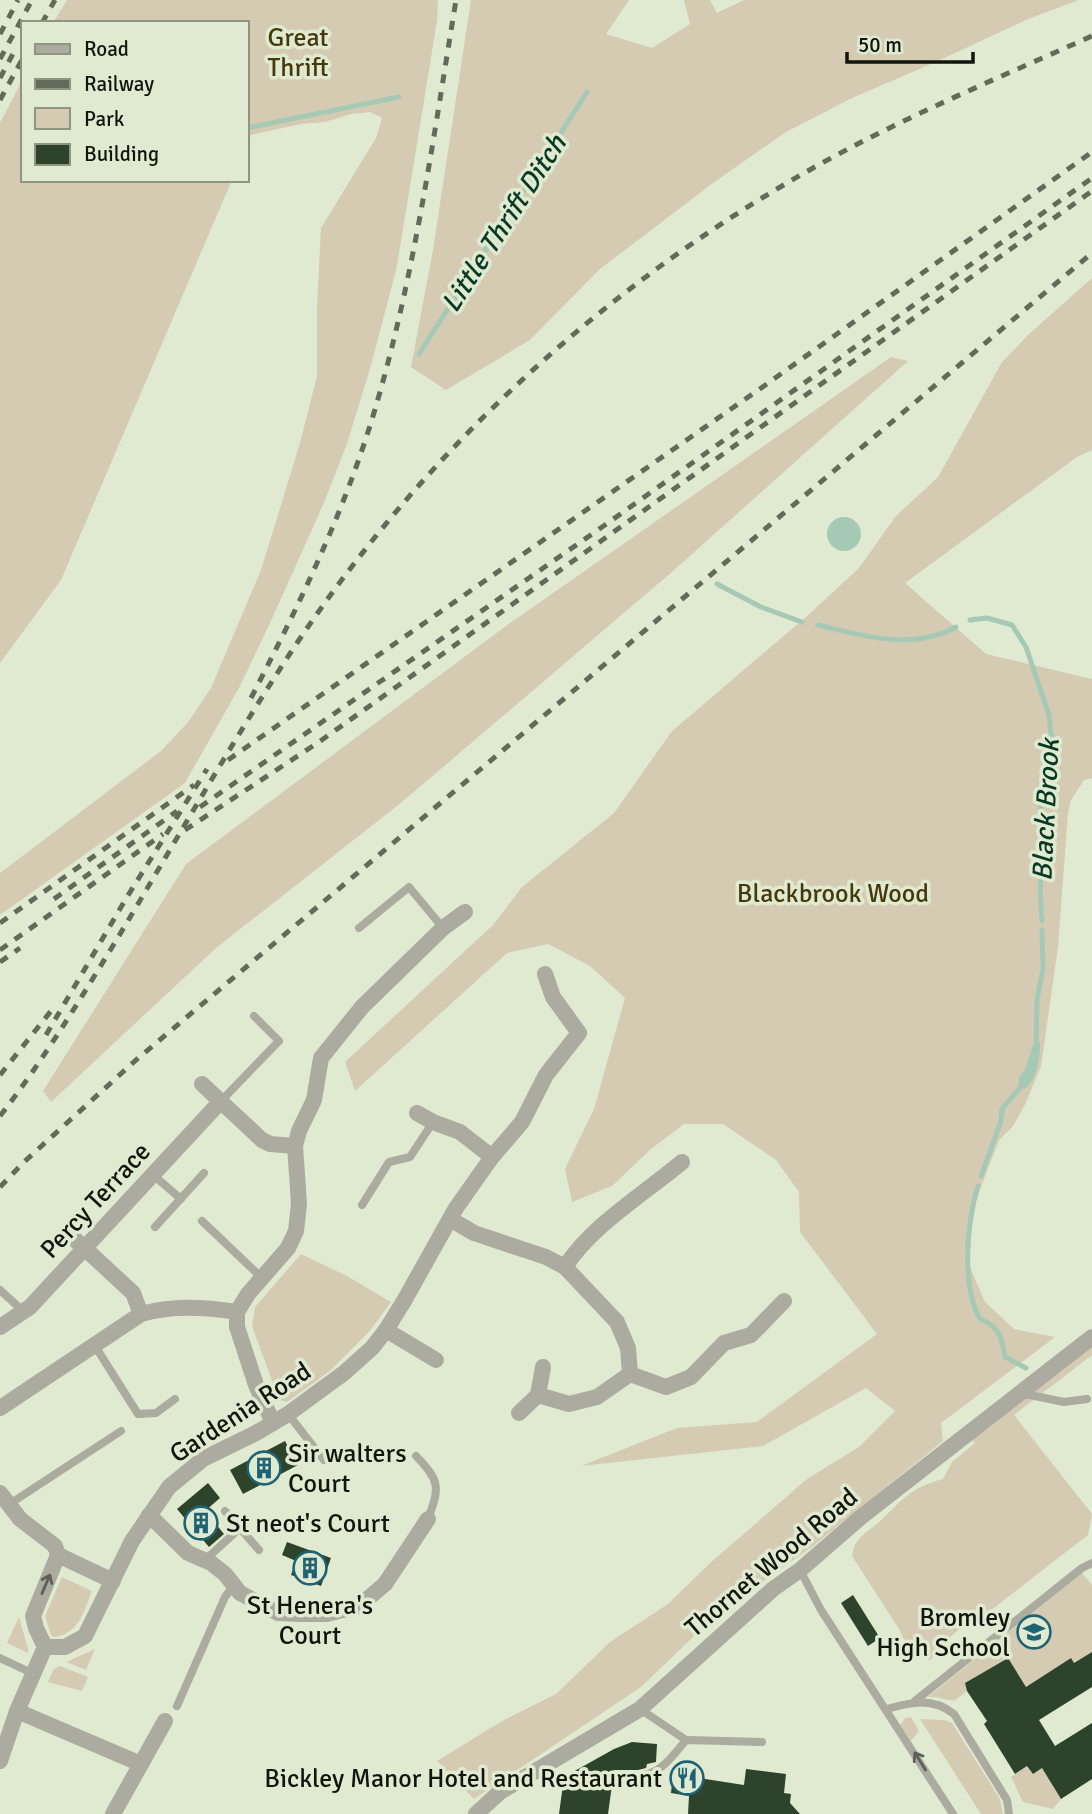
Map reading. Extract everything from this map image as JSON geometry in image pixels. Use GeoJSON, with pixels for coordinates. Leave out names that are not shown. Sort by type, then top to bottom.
{"type":"FeatureCollection","features":[{"type":"Feature","properties":{"kind":"street"},"geometry":{"type":"LineString","coordinates":[[273,1423],[260,1399],[237,1327],[237,1312],[292,1241],[296,1231],[299,1204],[295,1146],[314,1100],[321,1058],[362,1007],[443,928],[465,912]]}},
{"type":"Feature","properties":{"kind":"street","name":"Gardenia Road"},"geometry":{"type":"LineString","coordinates":[[45,1647],[65,1647],[85,1636],[113,1581],[116,1569],[169,1487],[203,1459],[273,1423],[344,1373],[386,1330],[450,1219],[492,1157],[522,1122],[546,1075],[579,1032],[553,997],[545,974]]}},
{"type":"Feature","properties":{"kind":"street"},"geometry":{"type":"LineString","coordinates":[[202,1084],[262,1140],[270,1144],[295,1146]]}},
{"type":"Feature","properties":{"kind":"street","name":"Percy Terrace"},"geometry":{"type":"LineString","coordinates":[[0,1327],[23,1311],[85,1250],[221,1101]]}},
{"type":"Feature","properties":{"kind":"street"},"geometry":{"type":"LineString","coordinates":[[416,1113],[460,1132],[492,1157]]}},
{"type":"Feature","properties":{"kind":"street"},"geometry":{"type":"LineString","coordinates":[[565,1267],[570,1258],[604,1225],[682,1163]]}},
{"type":"Feature","properties":{"kind":"street"},"geometry":{"type":"LineString","coordinates":[[450,1219],[474,1233],[546,1257],[565,1267],[617,1322],[628,1348],[630,1374]]}},
{"type":"Feature","properties":{"kind":"street"},"geometry":{"type":"LineString","coordinates":[[68,1233],[133,1293],[141,1314]]}},
{"type":"Feature","properties":{"kind":"street"},"geometry":{"type":"LineString","coordinates":[[630,1374],[666,1387],[691,1377],[724,1343],[751,1335],[784,1301]]}},
{"type":"Feature","properties":{"kind":"street"},"geometry":{"type":"LineString","coordinates":[[0,1408],[141,1314],[187,1307],[237,1312]]}},
{"type":"Feature","properties":{"kind":"street"},"geometry":{"type":"LineString","coordinates":[[386,1330],[436,1360]]}},
{"type":"Feature","properties":{"kind":"street","name":"Thornet Wood Road"},"geometry":{"type":"LineString","coordinates":[[476,1814],[500,1792],[640,1709],[773,1589],[1092,1337]]}},
{"type":"Feature","properties":{"kind":"street"},"geometry":{"type":"LineString","coordinates":[[519,1413],[538,1395],[543,1367]]}},
{"type":"Feature","properties":{"kind":"street"},"geometry":{"type":"LineString","coordinates":[[538,1395],[569,1404],[597,1396],[630,1374]]}},
{"type":"Feature","properties":{"kind":"street"},"geometry":{"type":"LineString","coordinates":[[0,1761],[17,1711],[45,1647],[33,1616],[58,1555],[55,1546],[32,1530],[4,1499]]}},
{"type":"Feature","properties":{"kind":"street"},"geometry":{"type":"LineString","coordinates":[[149,1515],[188,1553],[225,1574],[240,1593],[278,1613],[327,1614],[359,1606],[385,1584],[428,1519]]}},
{"type":"Feature","properties":{"kind":"street"},"geometry":{"type":"LineString","coordinates":[[58,1555],[113,1581]]}},
{"type":"Feature","properties":{"kind":"street"},"geometry":{"type":"LineString","coordinates":[[17,1711],[141,1764]]}},
{"type":"Feature","properties":{"kind":"street"},"geometry":{"type":"LineString","coordinates":[[113,1814],[164,1721]]}},
{"type":"Feature","properties":{"kind":"lane"},"geometry":{"type":"LineString","coordinates":[[359,928],[409,887],[443,928]]}},
{"type":"Feature","properties":{"kind":"lane"},"geometry":{"type":"LineString","coordinates":[[221,1101],[279,1041],[254,1016]]}},
{"type":"Feature","properties":{"kind":"lane"},"geometry":{"type":"LineString","coordinates":[[362,1205],[389,1162],[410,1157],[433,1122]]}},
{"type":"Feature","properties":{"kind":"lane"},"geometry":{"type":"LineString","coordinates":[[155,1227],[204,1173]]}},
{"type":"Feature","properties":{"kind":"lane"},"geometry":{"type":"LineString","coordinates":[[152,1174],[181,1199]]}},
{"type":"Feature","properties":{"kind":"lane"},"geometry":{"type":"LineString","coordinates":[[202,1221],[262,1278]]}},
{"type":"Feature","properties":{"kind":"lane"},"geometry":{"type":"LineString","coordinates":[[0,1290],[23,1311]]}},
{"type":"Feature","properties":{"kind":"lane"},"geometry":{"type":"LineString","coordinates":[[95,1346],[138,1414],[156,1413],[176,1399]]}},
{"type":"Feature","properties":{"kind":"lane"},"geometry":{"type":"LineString","coordinates":[[1020,1393],[1064,1402],[1087,1399]]}},
{"type":"Feature","properties":{"kind":"lane"},"geometry":{"type":"LineString","coordinates":[[288,1413],[324,1460]]}},
{"type":"Feature","properties":{"kind":"lane"},"geometry":{"type":"LineString","coordinates":[[4,1499],[121,1431]]}},
{"type":"Feature","properties":{"kind":"lane"},"geometry":{"type":"LineString","coordinates":[[416,1456],[434,1474],[437,1496],[428,1519]]}},
{"type":"Feature","properties":{"kind":"lane"},"geometry":{"type":"LineString","coordinates":[[225,1511],[259,1550]]}},
{"type":"Feature","properties":{"kind":"lane"},"geometry":{"type":"LineString","coordinates":[[204,1560],[240,1528]]}},
{"type":"Feature","properties":{"kind":"lane"},"geometry":{"type":"LineString","coordinates":[[887,1709],[915,1701],[1082,1568],[1092,1563]]}},
{"type":"Feature","properties":{"kind":"lane"},"geometry":{"type":"LineString","coordinates":[[800,1570],[821,1610],[953,1814]]}},
{"type":"Feature","properties":{"kind":"lane"},"geometry":{"type":"LineString","coordinates":[[177,1706],[225,1597],[234,1585]]}},
{"type":"Feature","properties":{"kind":"lane"},"geometry":{"type":"LineString","coordinates":[[0,1658],[34,1674]]}},
{"type":"Feature","properties":{"kind":"lane"},"geometry":{"type":"LineString","coordinates":[[915,1701],[946,1707],[954,1713],[1007,1800],[1009,1814]]}},
{"type":"Feature","properties":{"kind":"lane"},"geometry":{"type":"LineString","coordinates":[[640,1709],[686,1740],[762,1742]]}},
{"type":"Feature","properties":{"kind":"lane"},"geometry":{"type":"LineString","coordinates":[[615,1779],[652,1775],[662,1769],[686,1740]]}},
{"type":"Feature","properties":{"kind":"green space","name":"Great Thrift"},"geometry":{"type":"Polygon","coordinates":[[[67,0],[438,0],[437,21],[397,266],[372,362],[347,444],[323,505],[240,686],[185,783],[0,915],[0,873],[161,751],[189,721],[211,688],[261,570],[300,443],[317,376],[321,228],[376,138],[382,118],[370,112],[351,114],[325,122],[301,124],[251,135],[248,142],[248,21],[54,21],[67,0]]]}},
{"type":"Feature","properties":{"kind":"green space"},"geometry":{"type":"Polygon","coordinates":[[[471,0],[629,0],[606,34],[652,48],[690,24],[684,0],[710,0],[717,13],[744,0],[1079,0],[1026,20],[850,99],[786,132],[713,183],[600,269],[530,340],[446,390],[411,367],[433,250],[471,0]]]}},
{"type":"Feature","properties":{"kind":"green space"},"geometry":{"type":"Polygon","coordinates":[[[21,83],[21,182],[231,182],[61,580],[0,663],[0,123],[21,83]]]}},
{"type":"Feature","properties":{"kind":"green space","name":"Blackbrook Wood"},"geometry":{"type":"Polygon","coordinates":[[[1092,278],[1092,450],[1077,457],[905,583],[986,654],[1092,679],[1092,778],[1084,780],[1071,800],[1068,813],[1058,947],[1041,1066],[1025,1105],[1013,1126],[999,1140],[976,1200],[967,1260],[985,1302],[1014,1329],[1055,1337],[941,1423],[943,1441],[813,1546],[718,1613],[641,1687],[474,1799],[437,1761],[502,1721],[556,1694],[610,1642],[668,1604],[709,1564],[807,1479],[859,1447],[895,1411],[866,1388],[763,1446],[581,1466],[677,1428],[757,1422],[877,1334],[800,1232],[799,1192],[776,1160],[723,1124],[684,1124],[651,1149],[612,1186],[572,1202],[565,1169],[594,1109],[625,998],[590,966],[548,944],[507,953],[355,1091],[345,1062],[494,924],[522,887],[614,813],[672,731],[806,617],[859,568],[895,517],[938,477],[1002,362],[1092,278]]]}},
{"type":"Feature","properties":{"kind":"green space"},"geometry":{"type":"Polygon","coordinates":[[[891,357],[908,361],[673,571],[402,802],[216,948],[51,1102],[43,1091],[186,864],[506,626],[891,357]]]}},
{"type":"Feature","properties":{"kind":"green space"},"geometry":{"type":"Polygon","coordinates":[[[301,1254],[347,1276],[391,1302],[369,1332],[330,1371],[287,1402],[279,1400],[252,1326],[255,1307],[301,1254]]]}},
{"type":"Feature","properties":{"kind":"green space"},"geometry":{"type":"Polygon","coordinates":[[[1092,1329],[1092,1355],[1014,1415],[1092,1514],[1088,1535],[990,1611],[968,1622],[949,1638],[945,1650],[929,1660],[910,1653],[899,1629],[852,1556],[856,1544],[907,1496],[922,1486],[943,1479],[952,1462],[975,1443],[963,1430],[1092,1329]]]}},
{"type":"Feature","properties":{"kind":"green space"},"geometry":{"type":"Polygon","coordinates":[[[1082,1573],[1092,1585],[1092,1652],[1074,1663],[1071,1658],[1026,1687],[1007,1658],[965,1683],[967,1691],[954,1701],[928,1697],[1082,1573]]]}},
{"type":"Feature","properties":{"kind":"green space"},"geometry":{"type":"Polygon","coordinates":[[[62,1577],[92,1591],[75,1626],[54,1637],[45,1616],[62,1577]]]}},
{"type":"Feature","properties":{"kind":"green space"},"geometry":{"type":"Polygon","coordinates":[[[19,1617],[28,1649],[28,1653],[7,1643],[19,1617]]]}},
{"type":"Feature","properties":{"kind":"green space"},"geometry":{"type":"Polygon","coordinates":[[[95,1649],[86,1670],[66,1662],[95,1649]]]}},
{"type":"Feature","properties":{"kind":"green space"},"geometry":{"type":"Polygon","coordinates":[[[60,1666],[88,1677],[82,1691],[48,1682],[53,1670],[60,1666]]]}},
{"type":"Feature","properties":{"kind":"green space"},"geometry":{"type":"Polygon","coordinates":[[[911,1717],[919,1731],[911,1741],[900,1725],[905,1718],[911,1717]]]}},
{"type":"Feature","properties":{"kind":"green space"},"geometry":{"type":"Polygon","coordinates":[[[920,1719],[952,1723],[1000,1799],[1003,1814],[981,1814],[920,1719]]]}},
{"type":"Feature","properties":{"kind":"green space"},"geometry":{"type":"Polygon","coordinates":[[[1027,1766],[1033,1774],[1042,1768],[1061,1799],[1053,1809],[1023,1802],[1011,1777],[1027,1766]]]}},
{"type":"Feature","properties":{"kind":"shaded area"},"geometry":{"type":"Polygon","coordinates":[[[844,517],[856,522],[861,534],[856,546],[844,551],[832,546],[827,534],[832,522],[844,517]]]}},
{"type":"Feature","properties":{"kind":"shaded area"},"geometry":{"type":"Polygon","coordinates":[[[1040,1042],[1035,1074],[1024,1089],[1019,1085],[1019,1077],[1025,1070],[1033,1045],[1040,1042]]]}},
{"type":"Feature","properties":{"kind":"building","name":"Sir walters Court"},"geometry":{"type":"Polygon","coordinates":[[[285,1441],[298,1465],[243,1494],[230,1470],[285,1441]]]}},
{"type":"Feature","properties":{"kind":"building","name":"St neot's Court"},"geometry":{"type":"Polygon","coordinates":[[[208,1483],[220,1498],[205,1511],[224,1534],[209,1547],[177,1509],[208,1483]]]}},
{"type":"Feature","properties":{"kind":"building","name":"St Henera's Court"},"geometry":{"type":"Polygon","coordinates":[[[287,1542],[331,1558],[321,1586],[291,1575],[296,1561],[282,1555],[287,1542]]]}},
{"type":"Feature","properties":{"kind":"building"},"geometry":{"type":"Polygon","coordinates":[[[853,1595],[880,1638],[868,1646],[841,1603],[853,1595]]]}},
{"type":"Feature","properties":{"kind":"building"},"geometry":{"type":"Polygon","coordinates":[[[1092,1652],[1092,1687],[1039,1720],[1055,1746],[1092,1723],[1092,1779],[1061,1799],[1042,1768],[1033,1774],[1027,1766],[1015,1774],[984,1724],[987,1721],[967,1691],[965,1683],[1008,1658],[1026,1687],[1071,1658],[1074,1663],[1092,1652]]]}},
{"type":"Feature","properties":{"kind":"building"},"geometry":{"type":"Polygon","coordinates":[[[632,1742],[657,1744],[656,1762],[638,1770],[614,1770],[608,1779],[612,1785],[608,1814],[559,1814],[564,1777],[632,1742]]]}},
{"type":"Feature","properties":{"kind":"building"},"geometry":{"type":"Polygon","coordinates":[[[746,1769],[786,1774],[784,1793],[791,1794],[790,1803],[800,1814],[688,1814],[689,1796],[671,1793],[673,1774],[744,1785],[746,1769]]]}},
{"type":"Feature","properties":{"kind":"waterway","name":"Little Thrift Ditch"},"geometry":{"type":"LineString","coordinates":[[419,354],[587,92]]}},
{"type":"Feature","properties":{"kind":"waterway"},"geometry":{"type":"LineString","coordinates":[[248,128],[399,97]]}},
{"type":"Feature","properties":{"kind":"waterway","name":"Black Brook"},"geometry":{"type":"LineString","coordinates":[[717,584],[761,607],[802,622]]}},
{"type":"Feature","properties":{"kind":"waterway","name":"Black Brook"},"geometry":{"type":"LineString","coordinates":[[970,620],[987,618],[1012,625],[1026,647],[1049,715],[1053,753],[1044,782],[1040,813],[1045,838],[1040,887],[1042,921]]}},
{"type":"Feature","properties":{"kind":"waterway","name":"Black Brook"},"geometry":{"type":"LineString","coordinates":[[818,625],[870,637],[905,640],[939,634],[956,627]]}},
{"type":"Feature","properties":{"kind":"waterway","name":"Black Brook"},"geometry":{"type":"LineString","coordinates":[[1036,1048],[1037,1000],[1043,969],[1042,930]]}},
{"type":"Feature","properties":{"kind":"waterway","name":"Black Brook"},"geometry":{"type":"LineString","coordinates":[[981,1176],[1001,1121],[1002,1109],[1024,1083]]}},
{"type":"Feature","properties":{"kind":"waterway","name":"Black Brook"},"geometry":{"type":"LineString","coordinates":[[978,1186],[971,1217],[968,1253],[968,1272],[974,1305],[980,1319],[992,1325],[998,1334],[1005,1357],[1026,1368]]}},
{"type":"Feature","properties":{"kind":"railway"},"geometry":{"type":"LineString","coordinates":[[0,34],[18,0]]}},
{"type":"Feature","properties":{"kind":"railway"},"geometry":{"type":"LineString","coordinates":[[0,59],[32,0]]}},
{"type":"Feature","properties":{"kind":"railway"},"geometry":{"type":"LineString","coordinates":[[43,21],[55,0]]}},
{"type":"Feature","properties":{"kind":"railway"},"geometry":{"type":"LineString","coordinates":[[251,698],[318,560],[348,489],[373,416],[411,262],[456,0]]}},
{"type":"Feature","properties":{"kind":"railway"},"geometry":{"type":"LineString","coordinates":[[0,1116],[73,1010],[299,640],[350,569],[463,437],[591,320],[660,266],[732,217],[840,153],[947,101],[1092,36]]}},
{"type":"Feature","properties":{"kind":"railway"},"geometry":{"type":"LineString","coordinates":[[0,78],[15,50]]}},
{"type":"Feature","properties":{"kind":"railway"},"geometry":{"type":"LineString","coordinates":[[0,100],[21,62]]}},
{"type":"Feature","properties":{"kind":"railway"},"geometry":{"type":"LineString","coordinates":[[228,760],[764,386],[1092,152]]}},
{"type":"Feature","properties":{"kind":"railway"},"geometry":{"type":"LineString","coordinates":[[200,807],[605,525],[1092,178]]}},
{"type":"Feature","properties":{"kind":"railway"},"geometry":{"type":"LineString","coordinates":[[185,830],[319,742],[1092,191]]}},
{"type":"Feature","properties":{"kind":"railway"},"geometry":{"type":"LineString","coordinates":[[0,1187],[136,1060],[1092,253]]}},
{"type":"Feature","properties":{"kind":"railway"},"geometry":{"type":"LineString","coordinates":[[46,1035],[127,897],[207,769]]}},
{"type":"Feature","properties":{"kind":"railway"},"geometry":{"type":"LineString","coordinates":[[0,923],[194,785]]}},
{"type":"Feature","properties":{"kind":"railway"},"geometry":{"type":"LineString","coordinates":[[54,899],[177,811]]}},
{"type":"Feature","properties":{"kind":"railway"},"geometry":{"type":"LineString","coordinates":[[0,950],[163,834]]}},
{"type":"Feature","properties":{"kind":"railway"},"geometry":{"type":"LineString","coordinates":[[0,962],[20,948]]}},
{"type":"Feature","properties":{"kind":"railway"},"geometry":{"type":"LineString","coordinates":[[0,1075],[51,1011]]}},
{"type":"Feature","properties":{"kind":"place","name":"Sir walters Court"},"geometry":{"type":"Point","coordinates":[264,1468]}},
{"type":"Feature","properties":{"kind":"place","name":"St neot's Court"},"geometry":{"type":"Point","coordinates":[201,1523]}},
{"type":"Feature","properties":{"kind":"place","name":"St Henera's Court"},"geometry":{"type":"Point","coordinates":[310,1568]}},
{"type":"Feature","properties":{"kind":"place","name":"Bromley High School"},"geometry":{"type":"Point","coordinates":[1034,1632]}},
{"type":"Feature","properties":{"kind":"place","name":"Bickley Manor Hotel and Restaurant"},"geometry":{"type":"Point","coordinates":[687,1778]}}]}
